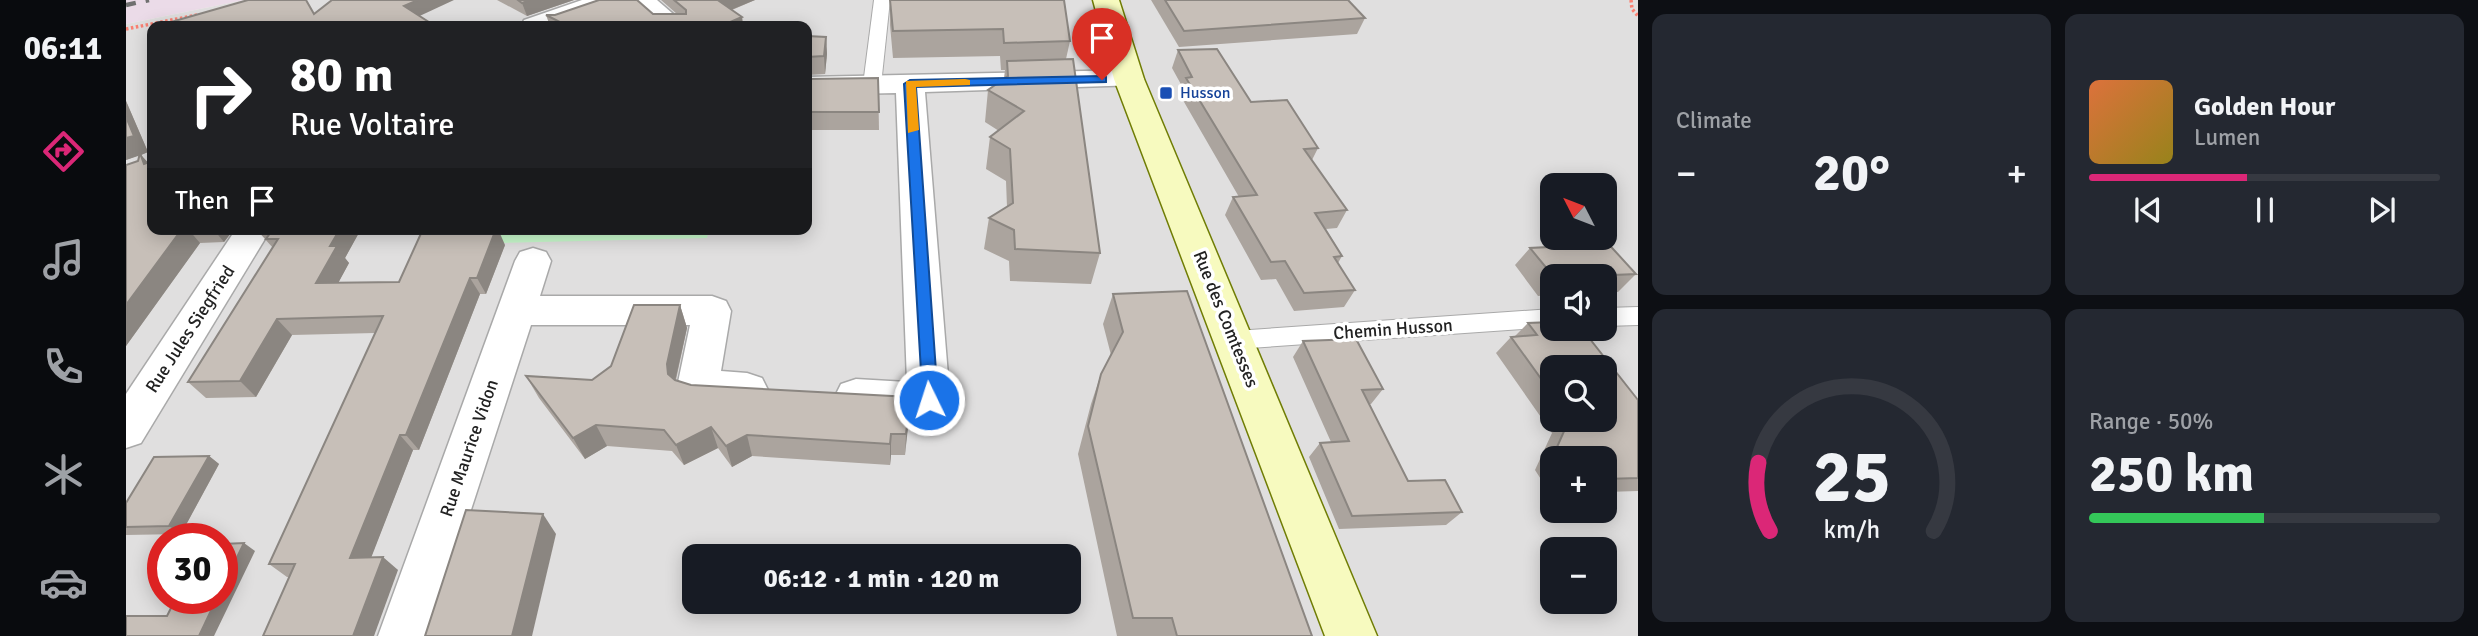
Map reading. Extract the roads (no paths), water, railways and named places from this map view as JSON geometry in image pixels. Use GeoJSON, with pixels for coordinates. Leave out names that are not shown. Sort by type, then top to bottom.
{"type":"FeatureCollection","features":[{"type":"Feature","properties":{"kind":"street"},"geometry":{"type":"LineString","coordinates":[[548,21],[607,0]]}},
{"type":"Feature","properties":{"kind":"street"},"geometry":{"type":"LineString","coordinates":[[641,0],[668,21]]}},
{"type":"Feature","properties":{"kind":"street","name":"Rue des Comtesses"},"geometry":{"type":"LineString","coordinates":[[1106,0],[1129,79],[1351,636]]}},
{"type":"Feature","properties":{"kind":"street"},"geometry":{"type":"LineString","coordinates":[[812,86],[1129,79]]}},
{"type":"Feature","properties":{"kind":"street"},"geometry":{"type":"LineString","coordinates":[[820,394],[929,400],[910,84]]}},
{"type":"Feature","properties":{"kind":"street","name":"Rue Jules Siegfried"},"geometry":{"type":"LineString","coordinates":[[126,430],[250,235]]}},
{"type":"Feature","properties":{"kind":"street","name":"Rue Maurice Vidon"},"geometry":{"type":"LineString","coordinates":[[404,636],[533,261]]}},
{"type":"Feature","properties":{"kind":"street"},"geometry":{"type":"LineString","coordinates":[[516,310],[712,311],[698,387],[779,392]]}},
{"type":"Feature","properties":{"kind":"lane"},"geometry":{"type":"LineString","coordinates":[[872,85],[882,0]]}},
{"type":"Feature","properties":{"kind":"lane"},"geometry":{"type":"LineString","coordinates":[[1617,317],[1638,316]]}},
{"type":"Feature","properties":{"kind":"lane","name":"Chemin Husson"},"geometry":{"type":"LineString","coordinates":[[1235,340],[1540,319]]}},
{"type":"Feature","properties":{"kind":"railway"},"geometry":{"type":"LineString","coordinates":[[126,5],[149,0]]}},
{"type":"Feature","properties":{"kind":"place","name":"Husson"},"geometry":{"type":"Point","coordinates":[1166,93]}}]}
